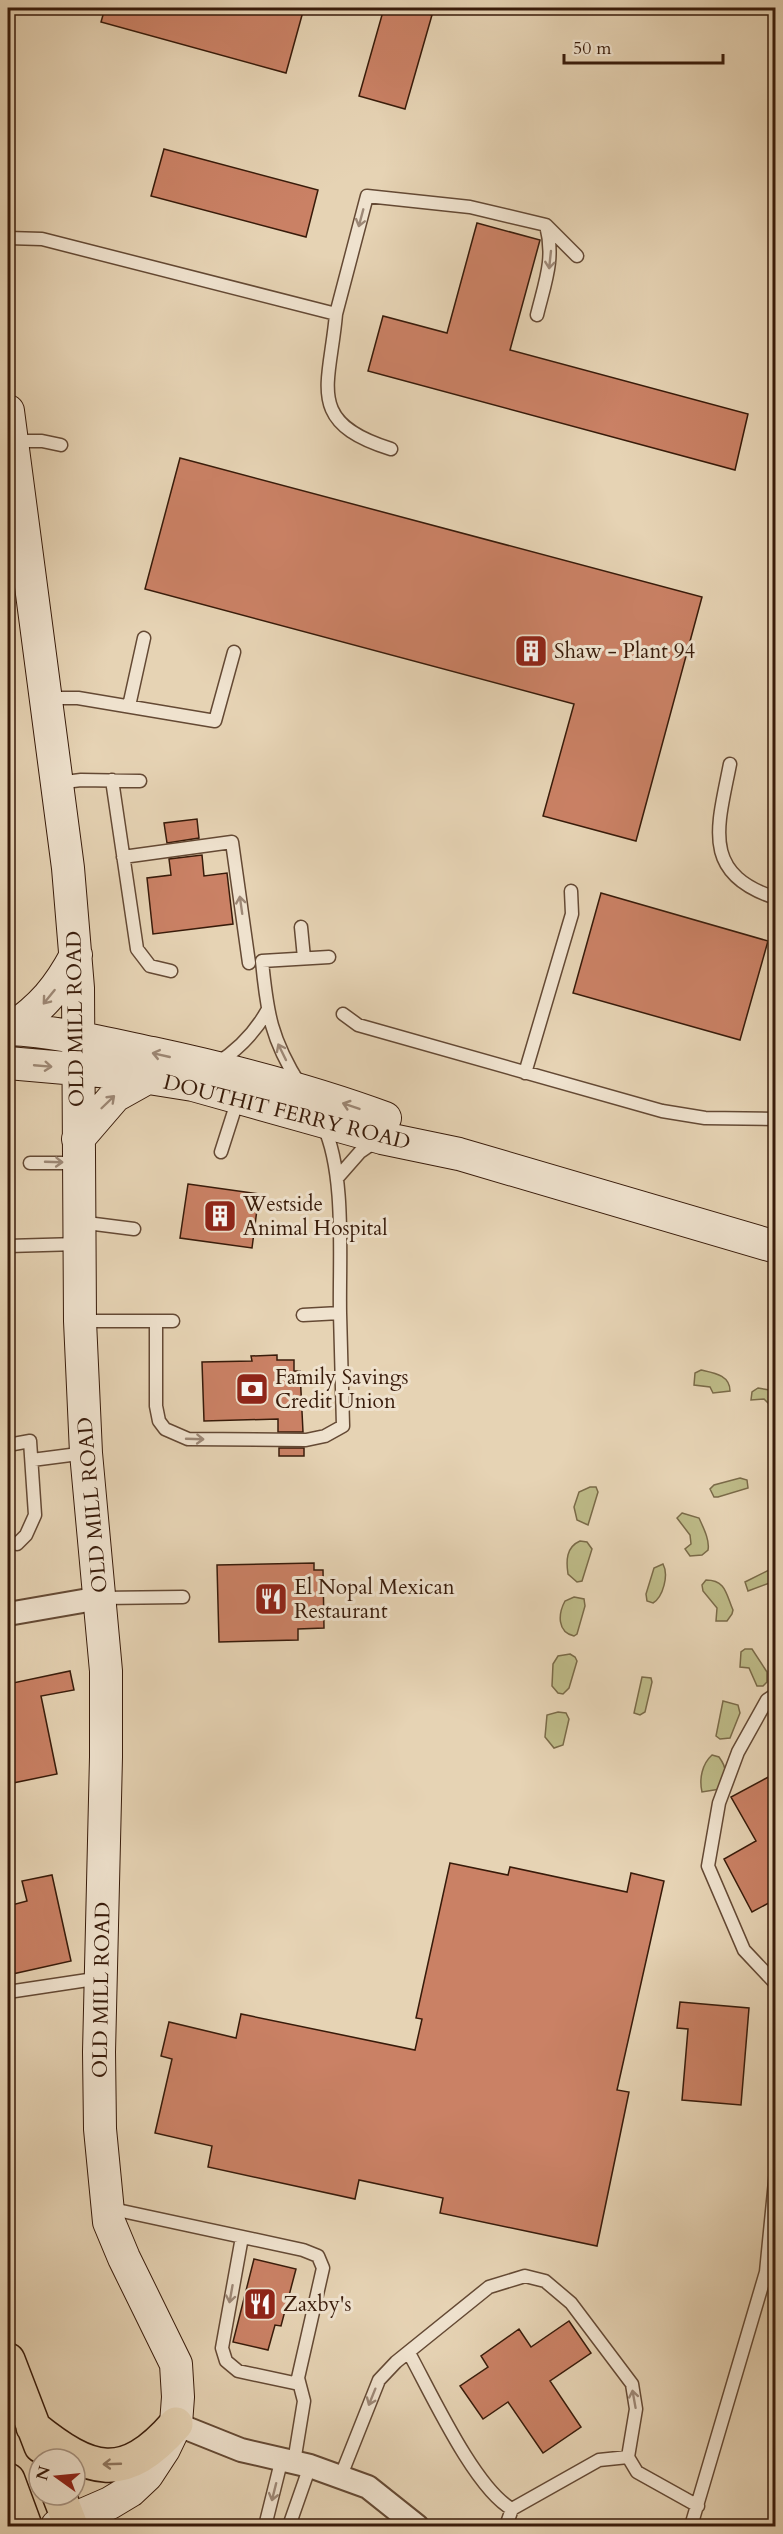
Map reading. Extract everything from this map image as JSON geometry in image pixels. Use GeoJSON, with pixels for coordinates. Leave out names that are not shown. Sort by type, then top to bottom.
{"type":"FeatureCollection","features":[{"type":"Feature","properties":{"kind":"main road"},"geometry":{"type":"LineString","coordinates":[[8,2360],[40,2447]]}},
{"type":"Feature","properties":{"kind":"main road"},"geometry":{"type":"LineString","coordinates":[[33,2427],[56,2445],[84,2460],[102,2465],[118,2465],[135,2460],[157,2447],[176,2424]]}},
{"type":"Feature","properties":{"kind":"main road"},"geometry":{"type":"LineString","coordinates":[[8,2481],[25,2526]]}},
{"type":"Feature","properties":{"kind":"street","name":"OLD MILL ROAD"},"geometry":{"type":"LineString","coordinates":[[8,411],[10,442],[68,867],[76,955],[80,1321],[86,1453],[106,1671],[99,2052],[100,2130],[109,2222],[176,2364],[178,2397],[176,2424],[164,2449],[147,2475],[130,2491],[110,2504],[64,2517]]}},
{"type":"Feature","properties":{"kind":"street"},"geometry":{"type":"LineString","coordinates":[[9,1029],[42,1006],[62,981],[76,955]]}},
{"type":"Feature","properties":{"kind":"street","name":"DOUTHIT FERRY ROAD"},"geometry":{"type":"LineString","coordinates":[[9,1029],[78,1038],[211,1067],[304,1091],[399,1124],[459,1154]]}},
{"type":"Feature","properties":{"kind":"street","name":"DOUTHIT FERRY ROAD"},"geometry":{"type":"LineString","coordinates":[[8,1063],[149,1077],[193,1085],[382,1138],[459,1154],[776,1247]]}},
{"type":"Feature","properties":{"kind":"street"},"geometry":{"type":"LineString","coordinates":[[78,1151],[115,1096],[149,1077]]}},
{"type":"Feature","properties":{"kind":"street"},"geometry":{"type":"LineString","coordinates":[[8,1614],[100,1598]]}},
{"type":"Feature","properties":{"kind":"street"},"geometry":{"type":"LineString","coordinates":[[176,2424],[241,2450],[295,2462],[368,2487],[417,2526]]}},
{"type":"Feature","properties":{"kind":"lane"},"geometry":{"type":"LineString","coordinates":[[391,449],[362,440],[347,429],[334,415],[327,389],[336,314],[367,196],[471,207],[546,225],[577,256]]}},
{"type":"Feature","properties":{"kind":"lane"},"geometry":{"type":"LineString","coordinates":[[537,315],[550,265],[551,245],[546,225]]}},
{"type":"Feature","properties":{"kind":"lane"},"geometry":{"type":"LineString","coordinates":[[8,237],[42,239],[336,314]]}},
{"type":"Feature","properties":{"kind":"lane"},"geometry":{"type":"LineString","coordinates":[[10,442],[42,441],[61,445]]}},
{"type":"Feature","properties":{"kind":"lane"},"geometry":{"type":"LineString","coordinates":[[129,706],[144,638]]}},
{"type":"Feature","properties":{"kind":"lane"},"geometry":{"type":"LineString","coordinates":[[44,698],[78,698],[215,721],[234,652]]}},
{"type":"Feature","properties":{"kind":"lane"},"geometry":{"type":"LineString","coordinates":[[729,764],[718,827],[719,850],[730,873],[759,892],[776,897]]}},
{"type":"Feature","properties":{"kind":"lane"},"geometry":{"type":"LineString","coordinates":[[112,780],[137,949],[150,966],[171,971]]}},
{"type":"Feature","properties":{"kind":"lane"},"geometry":{"type":"LineString","coordinates":[[56,783],[140,781]]}},
{"type":"Feature","properties":{"kind":"lane"},"geometry":{"type":"LineString","coordinates":[[123,856],[232,842],[249,963]]}},
{"type":"Feature","properties":{"kind":"lane"},"geometry":{"type":"LineString","coordinates":[[525,1073],[572,914],[571,891]]}},
{"type":"Feature","properties":{"kind":"lane"},"geometry":{"type":"LineString","coordinates":[[300,927],[304,958]]}},
{"type":"Feature","properties":{"kind":"lane"},"geometry":{"type":"LineString","coordinates":[[235,964],[329,957]]}},
{"type":"Feature","properties":{"kind":"lane"},"geometry":{"type":"LineString","coordinates":[[262,961],[267,1011],[274,1036],[304,1091]]}},
{"type":"Feature","properties":{"kind":"lane"},"geometry":{"type":"LineString","coordinates":[[211,1067],[241,1046],[267,1011]]}},
{"type":"Feature","properties":{"kind":"lane"},"geometry":{"type":"LineString","coordinates":[[343,1014],[358,1025],[683,1115],[776,1119]]}},
{"type":"Feature","properties":{"kind":"lane"},"geometry":{"type":"LineString","coordinates":[[221,1152],[239,1097]]}},
{"type":"Feature","properties":{"kind":"lane"},"geometry":{"type":"LineString","coordinates":[[156,1322],[156,1406],[159,1421],[165,1429],[180,1437],[306,1440],[325,1436],[343,1426],[338,1177],[332,1148],[321,1120]]}},
{"type":"Feature","properties":{"kind":"lane"},"geometry":{"type":"LineString","coordinates":[[338,1177],[360,1152],[382,1138]]}},
{"type":"Feature","properties":{"kind":"lane"},"geometry":{"type":"LineString","coordinates":[[30,1163],[78,1151]]}},
{"type":"Feature","properties":{"kind":"lane"},"geometry":{"type":"LineString","coordinates":[[8,1246],[78,1233],[134,1229]]}},
{"type":"Feature","properties":{"kind":"lane"},"geometry":{"type":"LineString","coordinates":[[303,1315],[340,1313]]}},
{"type":"Feature","properties":{"kind":"lane"},"geometry":{"type":"LineString","coordinates":[[80,1321],[172,1321]]}},
{"type":"Feature","properties":{"kind":"lane"},"geometry":{"type":"LineString","coordinates":[[8,1445],[30,1442],[32,1460],[35,1515],[26,1535],[17,1544]]}},
{"type":"Feature","properties":{"kind":"lane"},"geometry":{"type":"LineString","coordinates":[[32,1460],[86,1453]]}},
{"type":"Feature","properties":{"kind":"lane"},"geometry":{"type":"LineString","coordinates":[[100,1598],[183,1597]]}},
{"type":"Feature","properties":{"kind":"lane"},"geometry":{"type":"LineString","coordinates":[[776,1694],[767,1700],[738,1752],[719,1803],[708,1866],[744,1950],[776,1984]]}},
{"type":"Feature","properties":{"kind":"lane"},"geometry":{"type":"LineString","coordinates":[[8,1992],[101,1978]]}},
{"type":"Feature","properties":{"kind":"lane"},"geometry":{"type":"LineString","coordinates":[[691,2526],[766,2272],[776,2171]]}},
{"type":"Feature","properties":{"kind":"lane"},"geometry":{"type":"LineString","coordinates":[[108,2208],[318,2256],[323,2268],[298,2378],[304,2401],[289,2526]]}},
{"type":"Feature","properties":{"kind":"lane"},"geometry":{"type":"LineString","coordinates":[[242,2237],[222,2348],[226,2361],[238,2371],[300,2384]]}},
{"type":"Feature","properties":{"kind":"lane"},"geometry":{"type":"LineString","coordinates":[[340,2478],[379,2380],[396,2362],[489,2287],[525,2276],[545,2281],[571,2303],[632,2384],[636,2409],[628,2457],[637,2472],[698,2506]]}},
{"type":"Feature","properties":{"kind":"lane"},"geometry":{"type":"LineString","coordinates":[[409,2353],[477,2474],[500,2502],[512,2510]]}},
{"type":"Feature","properties":{"kind":"lane"},"geometry":{"type":"LineString","coordinates":[[506,2526],[512,2510],[599,2460],[628,2457]]}},
{"type":"Feature","properties":{"kind":"lane"},"geometry":{"type":"LineString","coordinates":[[265,2526],[295,2462]]}},
{"type":"Feature","properties":{"kind":"shaded area"},"geometry":{"type":"Polygon","coordinates":[[[701,1370],[724,1378],[730,1391],[713,1393],[710,1387],[694,1385],[695,1373],[701,1370]]]}},
{"type":"Feature","properties":{"kind":"shaded area"},"geometry":{"type":"Polygon","coordinates":[[[758,1388],[775,1391],[775,1410],[764,1399],[751,1400],[752,1392],[758,1388]]]}},
{"type":"Feature","properties":{"kind":"shaded area"},"geometry":{"type":"Polygon","coordinates":[[[740,1478],[747,1480],[748,1488],[714,1497],[710,1489],[714,1485],[740,1478]]]}},
{"type":"Feature","properties":{"kind":"shaded area"},"geometry":{"type":"Polygon","coordinates":[[[596,1487],[598,1492],[588,1525],[577,1520],[574,1507],[579,1492],[596,1487]]]}},
{"type":"Feature","properties":{"kind":"shaded area"},"geometry":{"type":"Polygon","coordinates":[[[682,1513],[699,1518],[708,1542],[708,1550],[702,1555],[690,1556],[685,1549],[691,1544],[690,1535],[677,1518],[682,1513]]]}},
{"type":"Feature","properties":{"kind":"shaded area"},"geometry":{"type":"Polygon","coordinates":[[[580,1541],[587,1542],[592,1549],[582,1581],[577,1582],[568,1574],[567,1559],[572,1547],[580,1541]]]}},
{"type":"Feature","properties":{"kind":"shaded area"},"geometry":{"type":"Polygon","coordinates":[[[663,1564],[665,1580],[660,1596],[653,1603],[647,1601],[646,1594],[654,1568],[663,1564]]]}},
{"type":"Feature","properties":{"kind":"shaded area"},"geometry":{"type":"Polygon","coordinates":[[[775,1567],[775,1581],[748,1591],[745,1582],[775,1567]]]}},
{"type":"Feature","properties":{"kind":"shaded area"},"geometry":{"type":"Polygon","coordinates":[[[706,1580],[718,1582],[724,1589],[733,1610],[727,1621],[716,1621],[717,1608],[703,1591],[702,1585],[706,1580]]]}},
{"type":"Feature","properties":{"kind":"shaded area"},"geometry":{"type":"Polygon","coordinates":[[[574,1597],[584,1599],[585,1606],[577,1634],[574,1636],[564,1631],[560,1617],[565,1601],[574,1597]]]}},
{"type":"Feature","properties":{"kind":"shaded area"},"geometry":{"type":"Polygon","coordinates":[[[745,1649],[752,1649],[767,1672],[767,1682],[763,1686],[757,1686],[749,1668],[740,1667],[741,1652],[745,1649]]]}},
{"type":"Feature","properties":{"kind":"shaded area"},"geometry":{"type":"Polygon","coordinates":[[[570,1654],[577,1661],[569,1688],[563,1694],[558,1693],[552,1686],[553,1664],[558,1656],[570,1654]]]}},
{"type":"Feature","properties":{"kind":"shaded area"},"geometry":{"type":"Polygon","coordinates":[[[642,1677],[651,1678],[652,1682],[645,1712],[640,1715],[634,1713],[642,1677]]]}},
{"type":"Feature","properties":{"kind":"shaded area"},"geometry":{"type":"Polygon","coordinates":[[[723,1701],[738,1705],[740,1713],[730,1738],[720,1739],[716,1736],[723,1701]]]}},
{"type":"Feature","properties":{"kind":"shaded area"},"geometry":{"type":"Polygon","coordinates":[[[558,1712],[566,1713],[569,1719],[563,1745],[554,1748],[545,1737],[547,1715],[558,1712]]]}},
{"type":"Feature","properties":{"kind":"shaded area"},"geometry":{"type":"Polygon","coordinates":[[[712,1755],[719,1757],[722,1761],[725,1776],[720,1789],[702,1792],[702,1772],[712,1755]]]}},
{"type":"Feature","properties":{"kind":"building"},"geometry":{"type":"Polygon","coordinates":[[[105,8],[304,8],[286,73],[101,22],[105,8]]]}},
{"type":"Feature","properties":{"kind":"building"},"geometry":{"type":"Polygon","coordinates":[[[384,8],[407,8],[432,15],[405,109],[359,96],[384,8]]]}},
{"type":"Feature","properties":{"kind":"building"},"geometry":{"type":"Polygon","coordinates":[[[164,149],[318,190],[306,237],[151,196],[164,149]]]}},
{"type":"Feature","properties":{"kind":"building"},"geometry":{"type":"Polygon","coordinates":[[[477,223],[540,240],[510,350],[748,414],[735,470],[368,371],[383,316],[447,333],[477,223]]]}},
{"type":"Feature","properties":{"kind":"building","name":"Shaw - Plant 94"},"geometry":{"type":"Polygon","coordinates":[[[180,458],[702,597],[636,841],[543,816],[574,704],[145,589],[180,458]]]}},
{"type":"Feature","properties":{"kind":"building"},"geometry":{"type":"Polygon","coordinates":[[[197,819],[199,838],[167,843],[164,823],[197,819]]]}},
{"type":"Feature","properties":{"kind":"building"},"geometry":{"type":"Polygon","coordinates":[[[202,855],[204,876],[227,873],[233,924],[153,934],[147,878],[171,875],[169,859],[202,855]]]}},
{"type":"Feature","properties":{"kind":"building"},"geometry":{"type":"Polygon","coordinates":[[[601,893],[768,941],[740,1040],[573,993],[601,893]]]}},
{"type":"Feature","properties":{"kind":"building","name":"Westside Animal Hospital"},"geometry":{"type":"Polygon","coordinates":[[[188,1184],[259,1194],[252,1248],[180,1238],[188,1184]]]}},
{"type":"Feature","properties":{"kind":"building","name":"Family Savings Credit Union"},"geometry":{"type":"Polygon","coordinates":[[[277,1355],[277,1360],[294,1360],[294,1371],[300,1371],[303,1432],[278,1432],[278,1419],[204,1421],[202,1362],[252,1361],[251,1356],[277,1355]]]}},
{"type":"Feature","properties":{"kind":"building"},"geometry":{"type":"Polygon","coordinates":[[[279,1448],[304,1448],[304,1456],[279,1456],[279,1448]]]}},
{"type":"Feature","properties":{"kind":"building","name":"El Nopal Mexican Restaurant"},"geometry":{"type":"Polygon","coordinates":[[[314,1563],[314,1570],[323,1570],[324,1628],[298,1629],[298,1640],[219,1642],[217,1565],[314,1563]]]}},
{"type":"Feature","properties":{"kind":"building"},"geometry":{"type":"Polygon","coordinates":[[[70,1671],[74,1690],[41,1696],[57,1774],[8,1784],[8,1684],[70,1671]]]}},
{"type":"Feature","properties":{"kind":"building"},"geometry":{"type":"Polygon","coordinates":[[[776,1773],[776,1899],[752,1912],[724,1859],[756,1841],[731,1797],[776,1773]]]}},
{"type":"Feature","properties":{"kind":"building"},"geometry":{"type":"Polygon","coordinates":[[[450,1863],[508,1875],[510,1867],[627,1892],[631,1873],[664,1881],[617,2090],[629,2092],[597,2246],[440,2213],[443,2198],[359,2180],[355,2199],[208,2167],[212,2146],[155,2133],[172,2059],[161,2056],[169,2022],[236,2038],[241,2014],[415,2050],[422,2019],[416,2018],[450,1863]]]}},
{"type":"Feature","properties":{"kind":"building"},"geometry":{"type":"Polygon","coordinates":[[[52,1875],[71,1961],[8,1975],[8,1906],[27,1901],[22,1881],[52,1875]]]}},
{"type":"Feature","properties":{"kind":"building"},"geometry":{"type":"Polygon","coordinates":[[[680,2002],[749,2008],[741,2105],[682,2100],[688,2029],[677,2028],[680,2002]]]}},
{"type":"Feature","properties":{"kind":"building"},"geometry":{"type":"Polygon","coordinates":[[[254,2259],[296,2269],[281,2326],[275,2325],[268,2350],[233,2342],[254,2259]]]}},
{"type":"Feature","properties":{"kind":"building"},"geometry":{"type":"Polygon","coordinates":[[[569,2321],[591,2353],[550,2381],[581,2427],[543,2453],[508,2402],[483,2419],[460,2386],[488,2367],[481,2356],[519,2329],[531,2347],[569,2321]]]}},
{"type":"Feature","properties":{"kind":"place","name":"Shaw - Plant 94"},"geometry":{"type":"Point","coordinates":[531,651]}},
{"type":"Feature","properties":{"kind":"place","name":"Westside Animal Hospital"},"geometry":{"type":"Point","coordinates":[220,1216]}},
{"type":"Feature","properties":{"kind":"place","name":"Family Savings Credit Union"},"geometry":{"type":"Point","coordinates":[252,1389]}},
{"type":"Feature","properties":{"kind":"place","name":"El Nopal Mexican Restaurant"},"geometry":{"type":"Point","coordinates":[271,1599]}},
{"type":"Feature","properties":{"kind":"place","name":"Zaxby's"},"geometry":{"type":"Point","coordinates":[260,2304]}}]}
